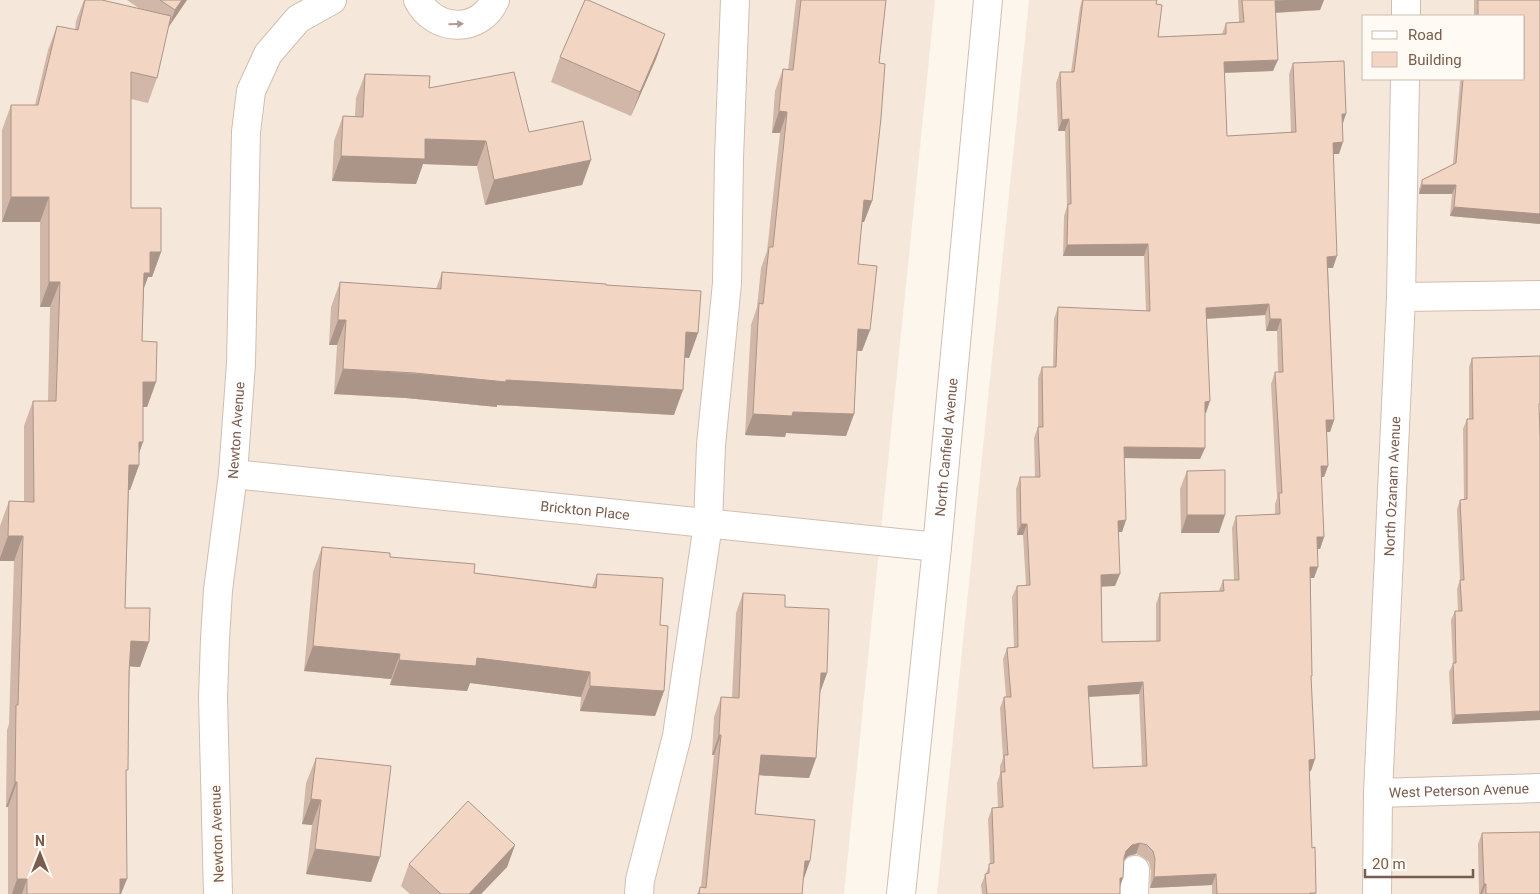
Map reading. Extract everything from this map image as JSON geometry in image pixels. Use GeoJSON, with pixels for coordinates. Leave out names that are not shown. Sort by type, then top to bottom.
{"type":"FeatureCollection","features":[{"type":"Feature","properties":{"kind":"street","name":"Newton Avenue"},"geometry":{"type":"LineString","coordinates":[[218,894],[213,698],[214,649],[218,590],[233,474],[241,363],[246,132],[251,91],[268,54],[298,19],[332,0]]}},
{"type":"Feature","properties":{"kind":"street"},"geometry":{"type":"LineString","coordinates":[[418,0],[422,8],[433,18],[446,24],[460,25],[474,22],[486,14],[495,0]]}},
{"type":"Feature","properties":{"kind":"street"},"geometry":{"type":"LineString","coordinates":[[639,894],[640,880],[677,736],[708,524],[711,445],[727,283],[729,158],[735,0]]}},
{"type":"Feature","properties":{"kind":"street","name":"North Canfield Avenue"},"geometry":{"type":"LineString","coordinates":[[901,894],[937,547],[988,0]]}},
{"type":"Feature","properties":{"kind":"street"},"geometry":{"type":"LineString","coordinates":[[1406,0],[1406,15]]}},
{"type":"Feature","properties":{"kind":"street","name":"North Ozanam Avenue"},"geometry":{"type":"LineString","coordinates":[[1377,894],[1378,793],[1402,297],[1405,80]]}},
{"type":"Feature","properties":{"kind":"street"},"geometry":{"type":"LineString","coordinates":[[1402,297],[1540,295]]}},
{"type":"Feature","properties":{"kind":"street","name":"Brickton Place"},"geometry":{"type":"LineString","coordinates":[[233,474],[937,547]]}},
{"type":"Feature","properties":{"kind":"street","name":"West Peterson Avenue"},"geometry":{"type":"LineString","coordinates":[[1378,793],[1540,788]]}},
{"type":"Feature","properties":{"kind":"shaded area"},"geometry":{"type":"Polygon","coordinates":[[[0,0],[935,0],[844,894],[0,894],[0,0]]]}},
{"type":"Feature","properties":{"kind":"shaded area"},"geometry":{"type":"Polygon","coordinates":[[[1029,0],[1540,0],[1540,894],[937,894],[1029,0]]]}},
{"type":"Feature","properties":{"kind":"building"},"geometry":{"type":"Polygon","coordinates":[[[85,0],[102,0],[171,16],[157,78],[131,72],[131,208],[161,208],[161,252],[150,252],[150,273],[144,273],[142,341],[157,342],[156,382],[143,382],[143,442],[139,442],[139,465],[129,465],[125,608],[150,608],[149,642],[131,641],[128,770],[126,770],[127,879],[120,879],[120,894],[27,894],[27,879],[17,879],[17,782],[15,782],[16,705],[18,705],[23,536],[8,536],[9,501],[34,502],[33,401],[56,401],[60,282],[49,282],[49,197],[11,197],[11,105],[38,105],[57,26],[78,30],[85,0]]]}},
{"type":"Feature","properties":{"kind":"building"},"geometry":{"type":"Polygon","coordinates":[[[160,0],[182,0],[175,10],[160,0]]]}},
{"type":"Feature","properties":{"kind":"building"},"geometry":{"type":"Polygon","coordinates":[[[585,0],[665,34],[640,92],[560,57],[585,0]]]}},
{"type":"Feature","properties":{"kind":"building"},"geometry":{"type":"Polygon","coordinates":[[[801,0],[886,0],[879,63],[885,64],[881,118],[872,201],[864,200],[858,264],[877,266],[870,330],[858,329],[854,414],[793,412],[792,416],[753,414],[759,303],[763,304],[769,247],[773,247],[787,112],[779,111],[783,69],[793,70],[801,0]]]}},
{"type":"Feature","properties":{"kind":"building"},"geometry":{"type":"Polygon","coordinates":[[[1083,0],[1157,0],[1156,4],[1162,5],[1158,37],[1226,34],[1226,23],[1244,22],[1242,0],[1302,0],[1275,1],[1278,60],[1224,62],[1227,136],[1296,132],[1293,63],[1344,61],[1346,114],[1342,114],[1343,142],[1333,143],[1337,256],[1327,257],[1334,420],[1326,420],[1328,466],[1321,466],[1324,537],[1317,537],[1318,567],[1310,567],[1311,676],[1315,759],[1309,760],[1312,848],[1315,847],[1316,893],[1217,894],[1216,874],[1154,877],[1155,859],[1153,851],[1147,845],[1140,843],[1132,845],[1126,851],[1123,878],[1120,878],[1120,894],[987,894],[985,874],[989,873],[989,864],[994,863],[992,808],[1003,807],[1001,772],[1005,772],[1004,755],[1008,755],[1004,697],[1011,697],[1007,648],[1018,647],[1017,586],[1030,585],[1027,524],[1021,524],[1020,477],[1040,477],[1038,427],[1043,427],[1042,367],[1056,367],[1058,307],[1150,311],[1148,244],[1067,245],[1068,204],[1071,204],[1069,119],[1062,120],[1060,72],[1074,72],[1083,0]],[[1269,304],[1206,308],[1210,401],[1205,402],[1205,448],[1124,447],[1126,520],[1118,521],[1120,574],[1101,575],[1102,642],[1160,641],[1160,593],[1224,591],[1223,580],[1239,580],[1236,516],[1280,514],[1279,493],[1282,493],[1275,372],[1283,372],[1281,319],[1270,319],[1269,304]],[[1143,682],[1088,686],[1093,768],[1147,766],[1143,682]]]}},
{"type":"Feature","properties":{"kind":"building"},"geometry":{"type":"Polygon","coordinates":[[[1478,0],[1540,0],[1540,214],[1454,207],[1456,185],[1422,185],[1422,180],[1456,163],[1463,80],[1525,80],[1525,15],[1478,15],[1478,0]]]}},
{"type":"Feature","properties":{"kind":"building"},"geometry":{"type":"Polygon","coordinates":[[[514,72],[529,132],[583,121],[591,160],[494,180],[486,141],[425,139],[425,159],[341,156],[343,116],[363,117],[365,74],[430,76],[429,88],[514,72]]]}},
{"type":"Feature","properties":{"kind":"building"},"geometry":{"type":"Polygon","coordinates":[[[442,272],[701,291],[698,333],[686,332],[683,390],[506,380],[506,382],[415,373],[343,369],[346,320],[338,320],[340,282],[441,289],[442,272]]]}},
{"type":"Feature","properties":{"kind":"building"},"geometry":{"type":"Polygon","coordinates":[[[1540,356],[1540,711],[1455,715],[1453,663],[1456,663],[1455,611],[1462,611],[1460,580],[1464,580],[1460,500],[1467,499],[1467,419],[1473,419],[1472,358],[1540,356]]]}},
{"type":"Feature","properties":{"kind":"building"},"geometry":{"type":"Polygon","coordinates":[[[1225,470],[1225,515],[1187,515],[1187,471],[1225,470]]]}},
{"type":"Feature","properties":{"kind":"building"},"geometry":{"type":"Polygon","coordinates":[[[322,547],[390,553],[390,557],[475,564],[474,573],[596,588],[597,574],[663,578],[660,625],[668,626],[664,691],[590,686],[590,672],[477,658],[476,666],[399,660],[400,654],[313,646],[322,547]]]}},
{"type":"Feature","properties":{"kind":"building"},"geometry":{"type":"Polygon","coordinates":[[[743,593],[785,595],[785,607],[829,609],[827,673],[821,673],[816,758],[761,755],[755,814],[815,820],[810,861],[805,861],[802,894],[699,894],[700,887],[706,888],[721,735],[719,735],[721,697],[739,698],[743,593]]]}},
{"type":"Feature","properties":{"kind":"building"},"geometry":{"type":"Polygon","coordinates":[[[316,758],[391,766],[380,857],[315,849],[321,800],[311,799],[316,758]]]}},
{"type":"Feature","properties":{"kind":"building"},"geometry":{"type":"Polygon","coordinates":[[[468,801],[515,845],[469,894],[441,894],[409,864],[468,801]]]}},
{"type":"Feature","properties":{"kind":"building"},"geometry":{"type":"Polygon","coordinates":[[[1540,832],[1540,894],[1486,894],[1482,833],[1540,832]]]}}]}
